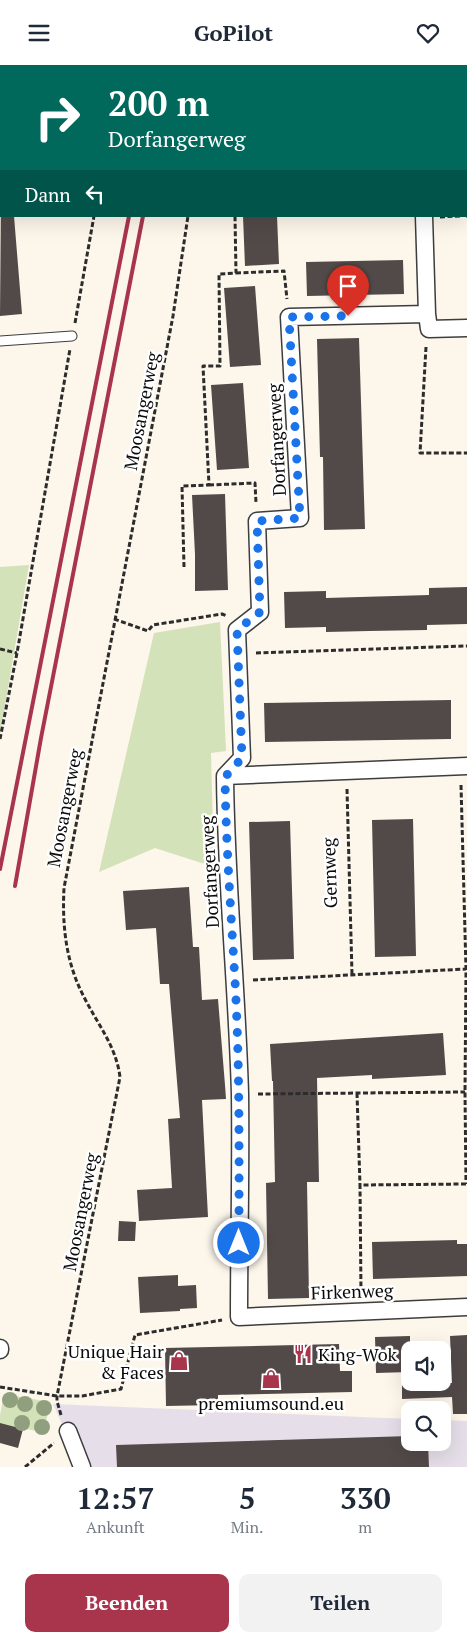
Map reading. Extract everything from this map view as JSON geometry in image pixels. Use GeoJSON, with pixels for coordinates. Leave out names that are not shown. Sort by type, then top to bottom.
{"type":"FeatureCollection","features":[{"type":"Feature","properties":{"kind":"street"},"geometry":{"type":"LineString","coordinates":[[424,217],[429,329],[467,328]]}},
{"type":"Feature","properties":{"kind":"street"},"geometry":{"type":"LineString","coordinates":[[289,317],[427,314]]}},
{"type":"Feature","properties":{"kind":"street","name":"Dorfangerweg"},"geometry":{"type":"LineString","coordinates":[[257,521],[300,518],[289,317]]}},
{"type":"Feature","properties":{"kind":"street"},"geometry":{"type":"LineString","coordinates":[[225,777],[242,758],[237,630],[260,612],[257,521]]}},
{"type":"Feature","properties":{"kind":"street"},"geometry":{"type":"LineString","coordinates":[[225,777],[464,766]]}},
{"type":"Feature","properties":{"kind":"street","name":"Dorfangerweg"},"geometry":{"type":"LineString","coordinates":[[225,777],[226,843],[240,1095],[239,1317]]}},
{"type":"Feature","properties":{"kind":"street","name":"Firkenweg"},"geometry":{"type":"LineString","coordinates":[[239,1317],[467,1307]]}},
{"type":"Feature","properties":{"kind":"street"},"geometry":{"type":"LineString","coordinates":[[68,1431],[82,1467]]}},
{"type":"Feature","properties":{"kind":"lane"},"geometry":{"type":"LineString","coordinates":[[0,341],[72,336]]}},
{"type":"Feature","properties":{"kind":"path"},"geometry":{"type":"LineString","coordinates":[[0,739],[18,653],[94,217]]}},
{"type":"Feature","properties":{"kind":"path","name":"Moosangerweg"},"geometry":{"type":"LineString","coordinates":[[58,1396],[120,1077],[118,1061],[111,1045],[83,996],[68,960],[62,911],[64,888],[173,316],[188,217]]}},
{"type":"Feature","properties":{"kind":"path"},"geometry":{"type":"LineString","coordinates":[[235,217],[236,273]]}},
{"type":"Feature","properties":{"kind":"path"},"geometry":{"type":"LineString","coordinates":[[209,485],[203,366],[220,366],[219,274],[284,271],[289,317]]}},
{"type":"Feature","properties":{"kind":"path"},"geometry":{"type":"LineString","coordinates":[[426,343],[420,453],[467,453]]}},
{"type":"Feature","properties":{"kind":"path","name":"Dorfangerweg"},"geometry":{"type":"LineString","coordinates":[[184,567],[182,486],[255,483],[257,521]]}},
{"type":"Feature","properties":{"kind":"path"},"geometry":{"type":"LineString","coordinates":[[114,619],[148,631],[153,625],[222,614],[247,623]]}},
{"type":"Feature","properties":{"kind":"path"},"geometry":{"type":"LineString","coordinates":[[238,653],[467,645]]}},
{"type":"Feature","properties":{"kind":"path"},"geometry":{"type":"LineString","coordinates":[[0,649],[18,653]]}},
{"type":"Feature","properties":{"kind":"path"},"geometry":{"type":"LineString","coordinates":[[360,1185],[467,1184],[465,1092],[467,969],[464,766]]}},
{"type":"Feature","properties":{"kind":"path","name":"Gernweg"},"geometry":{"type":"LineString","coordinates":[[346,771],[352,974]]}},
{"type":"Feature","properties":{"kind":"path"},"geometry":{"type":"LineString","coordinates":[[235,981],[467,969]]}},
{"type":"Feature","properties":{"kind":"path"},"geometry":{"type":"LineString","coordinates":[[240,1095],[465,1092]]}},
{"type":"Feature","properties":{"kind":"path"},"geometry":{"type":"LineString","coordinates":[[358,1093],[362,1311]]}},
{"type":"Feature","properties":{"kind":"path"},"geometry":{"type":"LineString","coordinates":[[0,1387],[58,1396],[82,1396],[121,1389],[134,1335],[239,1317]]}},
{"type":"Feature","properties":{"kind":"path"},"geometry":{"type":"LineString","coordinates":[[25,1467],[68,1431]]}},
{"type":"Feature","properties":{"kind":"shaded area"},"geometry":{"type":"Polygon","coordinates":[[[53,1404],[401,1419],[401,1451],[451,1451],[451,1420],[467,1421],[467,1467],[81,1467],[53,1404]]]}},
{"type":"Feature","properties":{"kind":"green space"},"geometry":{"type":"Polygon","coordinates":[[[29,565],[0,735],[0,567],[29,565]]]}},
{"type":"Feature","properties":{"kind":"green space"},"geometry":{"type":"Polygon","coordinates":[[[220,622],[226,751],[211,753],[214,867],[155,848],[99,872],[154,633],[220,622]]]}},
{"type":"Feature","properties":{"kind":"green space"},"geometry":{"type":"Polygon","coordinates":[[[4,1394],[50,1402],[44,1432],[0,1425],[4,1394]]]}},
{"type":"Feature","properties":{"kind":"building"},"geometry":{"type":"Polygon","coordinates":[[[1,217],[14,217],[22,314],[0,316],[1,217]]]}},
{"type":"Feature","properties":{"kind":"building"},"geometry":{"type":"Polygon","coordinates":[[[243,217],[277,217],[279,264],[245,266],[243,217]]]}},
{"type":"Feature","properties":{"kind":"building"},"geometry":{"type":"Polygon","coordinates":[[[403,260],[404,294],[307,296],[306,262],[403,260]]]}},
{"type":"Feature","properties":{"kind":"building"},"geometry":{"type":"Polygon","coordinates":[[[255,286],[261,365],[230,367],[224,288],[255,286]]]}},
{"type":"Feature","properties":{"kind":"building"},"geometry":{"type":"Polygon","coordinates":[[[359,338],[365,529],[324,530],[323,457],[320,457],[317,339],[359,338]]]}},
{"type":"Feature","properties":{"kind":"building"},"geometry":{"type":"Polygon","coordinates":[[[243,383],[249,468],[217,470],[211,385],[243,383]]]}},
{"type":"Feature","properties":{"kind":"building"},"geometry":{"type":"Polygon","coordinates":[[[225,494],[228,590],[195,591],[192,495],[225,494]]]}},
{"type":"Feature","properties":{"kind":"building"},"geometry":{"type":"Polygon","coordinates":[[[467,587],[467,624],[427,625],[427,630],[326,632],[326,627],[285,628],[284,592],[326,591],[326,598],[429,595],[429,588],[467,587]]]}},
{"type":"Feature","properties":{"kind":"building"},"geometry":{"type":"Polygon","coordinates":[[[451,700],[451,739],[265,742],[264,703],[451,700]]]}},
{"type":"Feature","properties":{"kind":"building"},"geometry":{"type":"Polygon","coordinates":[[[413,819],[416,956],[375,957],[372,820],[413,819]]]}},
{"type":"Feature","properties":{"kind":"building"},"geometry":{"type":"Polygon","coordinates":[[[290,821],[294,959],[253,960],[249,822],[290,821]]]}},
{"type":"Feature","properties":{"kind":"building"},"geometry":{"type":"Polygon","coordinates":[[[189,887],[193,947],[199,947],[202,1000],[218,999],[226,1099],[202,1100],[208,1217],[139,1221],[137,1190],[172,1188],[168,1119],[180,1118],[169,984],[160,984],[156,928],[126,930],[123,891],[189,887]]]}},
{"type":"Feature","properties":{"kind":"building"},"geometry":{"type":"Polygon","coordinates":[[[443,1033],[446,1075],[372,1079],[372,1075],[317,1078],[319,1182],[307,1182],[309,1298],[268,1299],[266,1183],[275,1182],[273,1081],[270,1044],[443,1033]]]}},
{"type":"Feature","properties":{"kind":"building"},"geometry":{"type":"Polygon","coordinates":[[[119,1221],[136,1222],[135,1241],[118,1241],[119,1221]]]}},
{"type":"Feature","properties":{"kind":"building"},"geometry":{"type":"Polygon","coordinates":[[[457,1240],[457,1244],[467,1244],[467,1276],[373,1279],[372,1242],[457,1240]]]}},
{"type":"Feature","properties":{"kind":"building"},"geometry":{"type":"Polygon","coordinates":[[[178,1275],[178,1286],[196,1285],[197,1308],[180,1309],[180,1311],[140,1313],[138,1277],[178,1275]]]}},
{"type":"Feature","properties":{"kind":"building"},"geometry":{"type":"Polygon","coordinates":[[[467,1335],[467,1414],[453,1414],[452,1397],[402,1399],[402,1391],[451,1391],[450,1336],[467,1335]]]}},
{"type":"Feature","properties":{"kind":"building"},"geometry":{"type":"Polygon","coordinates":[[[410,1336],[410,1341],[401,1341],[401,1372],[376,1373],[375,1337],[410,1336]]]}},
{"type":"Feature","properties":{"kind":"building"},"geometry":{"type":"Polygon","coordinates":[[[339,1344],[340,1371],[352,1371],[352,1392],[218,1395],[218,1405],[166,1406],[165,1348],[339,1344]]]}},
{"type":"Feature","properties":{"kind":"building"},"geometry":{"type":"Polygon","coordinates":[[[0,1423],[23,1429],[18,1448],[0,1443],[0,1423]]]}},
{"type":"Feature","properties":{"kind":"building"},"geometry":{"type":"Polygon","coordinates":[[[401,1436],[401,1451],[428,1451],[429,1467],[117,1467],[116,1445],[401,1436]]]}},
{"type":"Feature","properties":{"kind":"railway"},"geometry":{"type":"LineString","coordinates":[[0,869],[129,217]]}},
{"type":"Feature","properties":{"kind":"railway"},"geometry":{"type":"LineString","coordinates":[[15,886],[41,738],[143,217]]}},
{"type":"Feature","properties":{"kind":"place","name":"King-Wok"},"geometry":{"type":"Point","coordinates":[303,1354]}},
{"type":"Feature","properties":{"kind":"place","name":"Unique Hair & Faces"},"geometry":{"type":"Point","coordinates":[179,1361]}},
{"type":"Feature","properties":{"kind":"place","name":"premiumsound.eu"},"geometry":{"type":"Point","coordinates":[271,1379]}},
{"type":"Feature","properties":{"kind":"route"},"geometry":{"type":"LineString","coordinates":[[239,1243],[240,1095],[226,843],[225,777],[242,758],[237,630],[260,612],[257,521],[300,518],[289,317],[348,316]]}}]}
